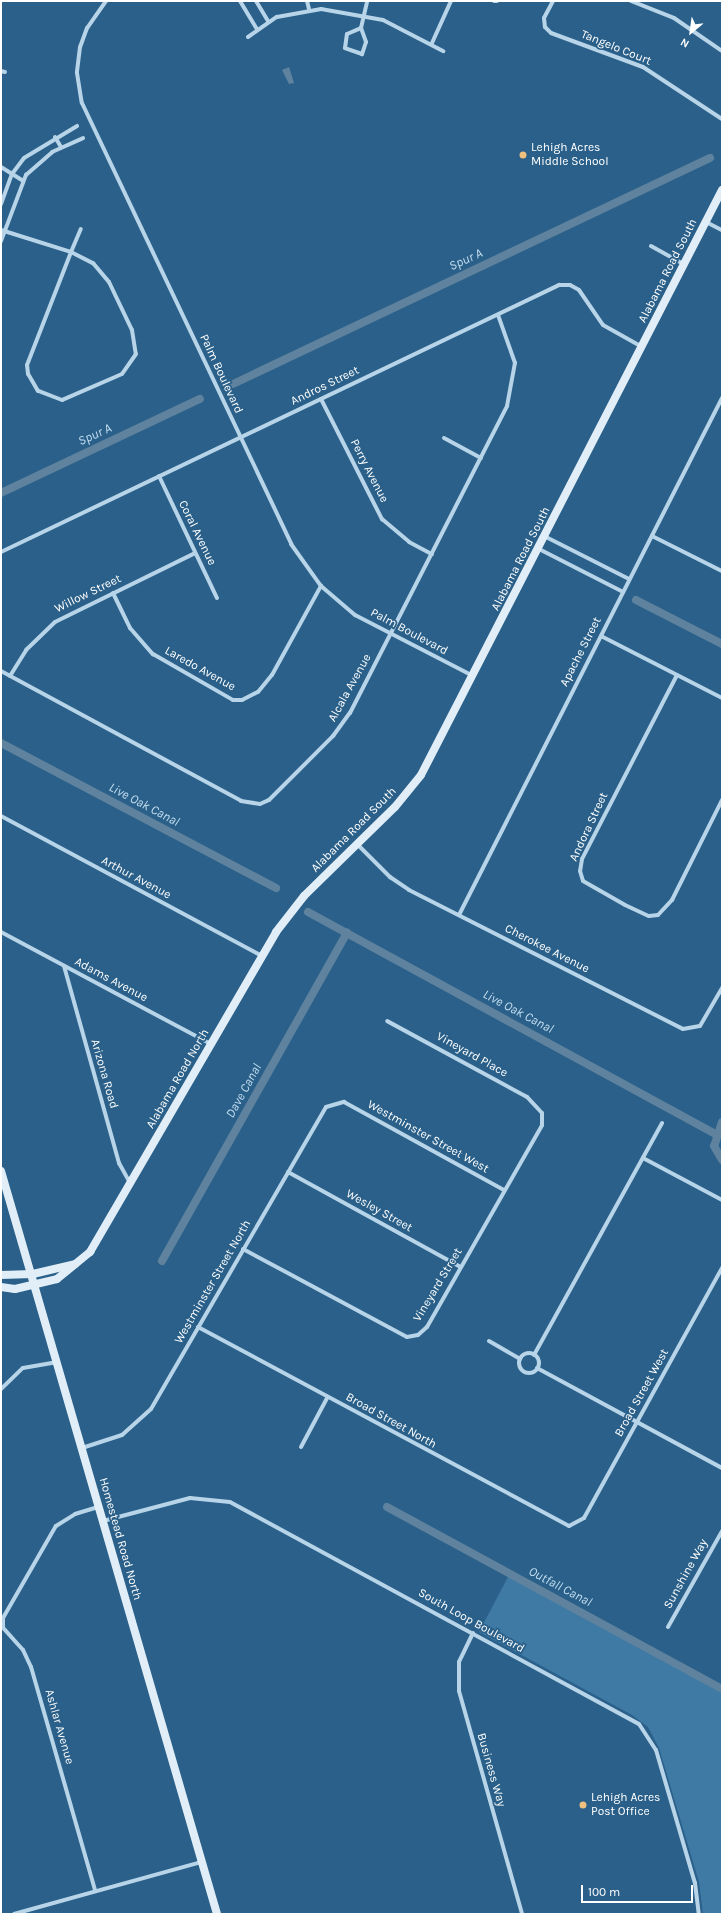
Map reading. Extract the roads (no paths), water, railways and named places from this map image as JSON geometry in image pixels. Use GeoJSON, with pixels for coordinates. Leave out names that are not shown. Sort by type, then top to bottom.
{"type":"FeatureCollection","features":[{"type":"Feature","properties":{"kind":"street","name":"Palm Boulevard"},"geometry":{"type":"LineString","coordinates":[[106,1],[87,28],[80,47],[77,73],[82,103],[291,544],[321,586],[356,615],[474,677]]}},
{"type":"Feature","properties":{"kind":"street"},"geometry":{"type":"LineString","coordinates":[[240,1],[257,29]]}},
{"type":"Feature","properties":{"kind":"street"},"geometry":{"type":"LineString","coordinates":[[256,1],[268,22]]}},
{"type":"Feature","properties":{"kind":"street"},"geometry":{"type":"LineString","coordinates":[[307,1],[309,9]]}},
{"type":"Feature","properties":{"kind":"street"},"geometry":{"type":"LineString","coordinates":[[361,28],[348,34],[345,48],[362,54],[366,42],[361,28],[367,1]]}},
{"type":"Feature","properties":{"kind":"street"},"geometry":{"type":"LineString","coordinates":[[432,43],[452,1]]}},
{"type":"Feature","properties":{"kind":"street","name":"Tangelo Court"},"geometry":{"type":"LineString","coordinates":[[553,1],[544,18],[545,27],[551,33],[643,67],[722,119]]}},
{"type":"Feature","properties":{"kind":"street"},"geometry":{"type":"LineString","coordinates":[[631,1],[674,18],[722,51]]}},
{"type":"Feature","properties":{"kind":"street"},"geometry":{"type":"LineString","coordinates":[[248,37],[268,22],[309,9],[365,15],[403,28],[432,43],[443,51]]}},
{"type":"Feature","properties":{"kind":"street"},"geometry":{"type":"LineString","coordinates":[[1,204],[12,174],[31,152],[77,126]]}},
{"type":"Feature","properties":{"kind":"street"},"geometry":{"type":"LineString","coordinates":[[56,137],[61,147]]}},
{"type":"Feature","properties":{"kind":"street"},"geometry":{"type":"LineString","coordinates":[[1,241],[3,230],[22,180],[42,158],[61,147],[83,138]]}},
{"type":"Feature","properties":{"kind":"street"},"geometry":{"type":"LineString","coordinates":[[1,167],[22,180]]}},
{"type":"Feature","properties":{"kind":"street","name":"Alabama Road South"},"geometry":{"type":"LineString","coordinates":[[295,907],[357,844],[421,775],[474,677],[540,549],[722,190]]}},
{"type":"Feature","properties":{"kind":"street"},"geometry":{"type":"LineString","coordinates":[[706,222],[722,230]]}},
{"type":"Feature","properties":{"kind":"street"},"geometry":{"type":"LineString","coordinates":[[3,230],[71,252],[93,263],[109,282],[132,330],[136,354],[122,374],[62,400],[38,391],[30,378],[27,365],[71,252],[81,228]]}},
{"type":"Feature","properties":{"kind":"street"},"geometry":{"type":"LineString","coordinates":[[651,246],[685,264]]}},
{"type":"Feature","properties":{"kind":"street","name":"Andros Street"},"geometry":{"type":"LineString","coordinates":[[1,552],[559,285],[570,285],[579,290],[603,325],[642,347]]}},
{"type":"Feature","properties":{"kind":"street","name":"Alcala Avenue"},"geometry":{"type":"LineString","coordinates":[[1,671],[241,801],[260,804],[276,793],[341,727],[391,634],[481,458],[513,387],[514,354],[498,315]]}},
{"type":"Feature","properties":{"kind":"street","name":"Apache Street"},"geometry":{"type":"LineString","coordinates":[[459,915],[722,398]]}},
{"type":"Feature","properties":{"kind":"street","name":"Perry Avenue"},"geometry":{"type":"LineString","coordinates":[[321,399],[382,518],[402,536],[432,554]]}},
{"type":"Feature","properties":{"kind":"street"},"geometry":{"type":"LineString","coordinates":[[444,438],[481,458]]}},
{"type":"Feature","properties":{"kind":"street","name":"Coral Avenue"},"geometry":{"type":"LineString","coordinates":[[158,476],[217,598]]}},
{"type":"Feature","properties":{"kind":"street"},"geometry":{"type":"LineString","coordinates":[[652,536],[722,571]]}},
{"type":"Feature","properties":{"kind":"street"},"geometry":{"type":"LineString","coordinates":[[546,537],[629,579]]}},
{"type":"Feature","properties":{"kind":"street"},"geometry":{"type":"LineString","coordinates":[[540,549],[623,592]]}},
{"type":"Feature","properties":{"kind":"street","name":"Willow Street"},"geometry":{"type":"LineString","coordinates":[[10,676],[26,650],[45,629],[113,593],[195,553]]}},
{"type":"Feature","properties":{"kind":"street","name":"Laredo Avenue"},"geometry":{"type":"LineString","coordinates":[[113,593],[130,628],[153,654],[233,700],[242,700],[258,692],[272,675],[321,586]]}},
{"type":"Feature","properties":{"kind":"street"},"geometry":{"type":"LineString","coordinates":[[601,636],[722,698]]}},
{"type":"Feature","properties":{"kind":"street","name":"Andora Street"},"geometry":{"type":"LineString","coordinates":[[677,675],[582,859],[580,871],[583,881],[643,913],[658,915],[672,900],[722,800]]}},
{"type":"Feature","properties":{"kind":"street","name":"Arthur Avenue"},"geometry":{"type":"LineString","coordinates":[[1,816],[262,956]]}},
{"type":"Feature","properties":{"kind":"street","name":"Cherokee Avenue"},"geometry":{"type":"LineString","coordinates":[[357,844],[399,884],[683,1029],[700,1026],[722,988]]}},
{"type":"Feature","properties":{"kind":"street","name":"Alabama Road North"},"geometry":{"type":"LineString","coordinates":[[1,1287],[36,1285],[66,1275],[80,1262],[98,1241],[262,956],[295,907]]}},
{"type":"Feature","properties":{"kind":"street","name":"Adams Avenue"},"geometry":{"type":"LineString","coordinates":[[1,932],[211,1044]]}},
{"type":"Feature","properties":{"kind":"street","name":"Arizona Road"},"geometry":{"type":"LineString","coordinates":[[64,966],[119,1163],[131,1185]]}},
{"type":"Feature","properties":{"kind":"street","name":"Vineyard Place"},"geometry":{"type":"LineString","coordinates":[[388,1021],[527,1097],[542,1113]]}},
{"type":"Feature","properties":{"kind":"street","name":"Westminster Street North"},"geometry":{"type":"LineString","coordinates":[[82,1448],[122,1436],[144,1419],[326,1107],[341,1102]]}},
{"type":"Feature","properties":{"kind":"street","name":"Westminster Street West"},"geometry":{"type":"LineString","coordinates":[[341,1102],[504,1190]]}},
{"type":"Feature","properties":{"kind":"street","name":"Vineyard Street"},"geometry":{"type":"LineString","coordinates":[[243,1249],[407,1337],[418,1335],[427,1327],[542,1125],[542,1113]]}},
{"type":"Feature","properties":{"kind":"street"},"geometry":{"type":"LineString","coordinates":[[534,1355],[662,1123]]}},
{"type":"Feature","properties":{"kind":"street"},"geometry":{"type":"LineString","coordinates":[[643,1158],[722,1200]]}},
{"type":"Feature","properties":{"kind":"street","name":"Homestead Road North"},"geometry":{"type":"LineString","coordinates":[[1,1171],[33,1274],[217,1914]]}},
{"type":"Feature","properties":{"kind":"street","name":"Wesley Street"},"geometry":{"type":"LineString","coordinates":[[288,1172],[460,1267]]}},
{"type":"Feature","properties":{"kind":"street"},"geometry":{"type":"LineString","coordinates":[[1,1276],[33,1274],[80,1262]]}},
{"type":"Feature","properties":{"kind":"street","name":"Broad Street West"},"geometry":{"type":"LineString","coordinates":[[575,1525],[584,1518],[722,1268]]}},
{"type":"Feature","properties":{"kind":"street","name":"Broad Street North"},"geometry":{"type":"LineString","coordinates":[[198,1327],[562,1525],[575,1525]]}},
{"type":"Feature","properties":{"kind":"street"},"geometry":{"type":"LineString","coordinates":[[489,1341],[520,1359]]}},
{"type":"Feature","properties":{"kind":"street"},"geometry":{"type":"LineString","coordinates":[[520,1359],[528,1354],[534,1355],[538,1359],[538,1368]]}},
{"type":"Feature","properties":{"kind":"street"},"geometry":{"type":"LineString","coordinates":[[520,1359],[521,1368],[526,1372],[538,1368],[722,1468]]}},
{"type":"Feature","properties":{"kind":"street"},"geometry":{"type":"LineString","coordinates":[[1,1388],[23,1368],[58,1362]]}},
{"type":"Feature","properties":{"kind":"street"},"geometry":{"type":"LineString","coordinates":[[301,1447],[327,1398]]}},
{"type":"Feature","properties":{"kind":"street","name":"South Loop Boulevard"},"geometry":{"type":"LineString","coordinates":[[103,1521],[190,1498],[220,1499],[244,1509],[473,1633],[645,1730],[656,1750],[693,1876],[699,1914]]}},
{"type":"Feature","properties":{"kind":"street","name":"Ashlar Avenue"},"geometry":{"type":"LineString","coordinates":[[95,1890],[31,1667],[23,1650],[3,1628],[3,1618],[56,1526],[74,1514],[99,1507]]}},
{"type":"Feature","properties":{"kind":"street","name":"Sunshine Way"},"geometry":{"type":"LineString","coordinates":[[668,1627],[722,1531]]}},
{"type":"Feature","properties":{"kind":"street","name":"Business Way"},"geometry":{"type":"LineString","coordinates":[[473,1633],[459,1662],[459,1692],[522,1914]]}},
{"type":"Feature","properties":{"kind":"street"},"geometry":{"type":"LineString","coordinates":[[14,1914],[95,1890],[202,1862]]}},
{"type":"Feature","properties":{"kind":"waterway","name":"Spur A"},"geometry":{"type":"LineString","coordinates":[[233,384],[710,158]]}},
{"type":"Feature","properties":{"kind":"waterway","name":"Spur A"},"geometry":{"type":"LineString","coordinates":[[1,493],[200,399]]}},
{"type":"Feature","properties":{"kind":"waterway"},"geometry":{"type":"LineString","coordinates":[[636,600],[722,644]]}},
{"type":"Feature","properties":{"kind":"waterway","name":"Live Oak Canal"},"geometry":{"type":"LineString","coordinates":[[1,743],[276,888]]}},
{"type":"Feature","properties":{"kind":"waterway","name":"Live Oak Canal"},"geometry":{"type":"LineString","coordinates":[[308,912],[716,1134]]}},
{"type":"Feature","properties":{"kind":"waterway","name":"Dave Canal"},"geometry":{"type":"LineString","coordinates":[[162,1261],[347,933]]}},
{"type":"Feature","properties":{"kind":"waterway"},"geometry":{"type":"LineString","coordinates":[[722,1122],[714,1146],[722,1160]]}},
{"type":"Feature","properties":{"kind":"waterway","name":"Outfall Canal"},"geometry":{"type":"LineString","coordinates":[[387,1507],[722,1689]]}},
{"type":"Feature","properties":{"kind":"place","name":"Lehigh Acres Middle School"},"geometry":{"type":"Point","coordinates":[523,155]}},
{"type":"Feature","properties":{"kind":"place","name":"Lehigh Acres Post Office"},"geometry":{"type":"Point","coordinates":[583,1805]}}]}
